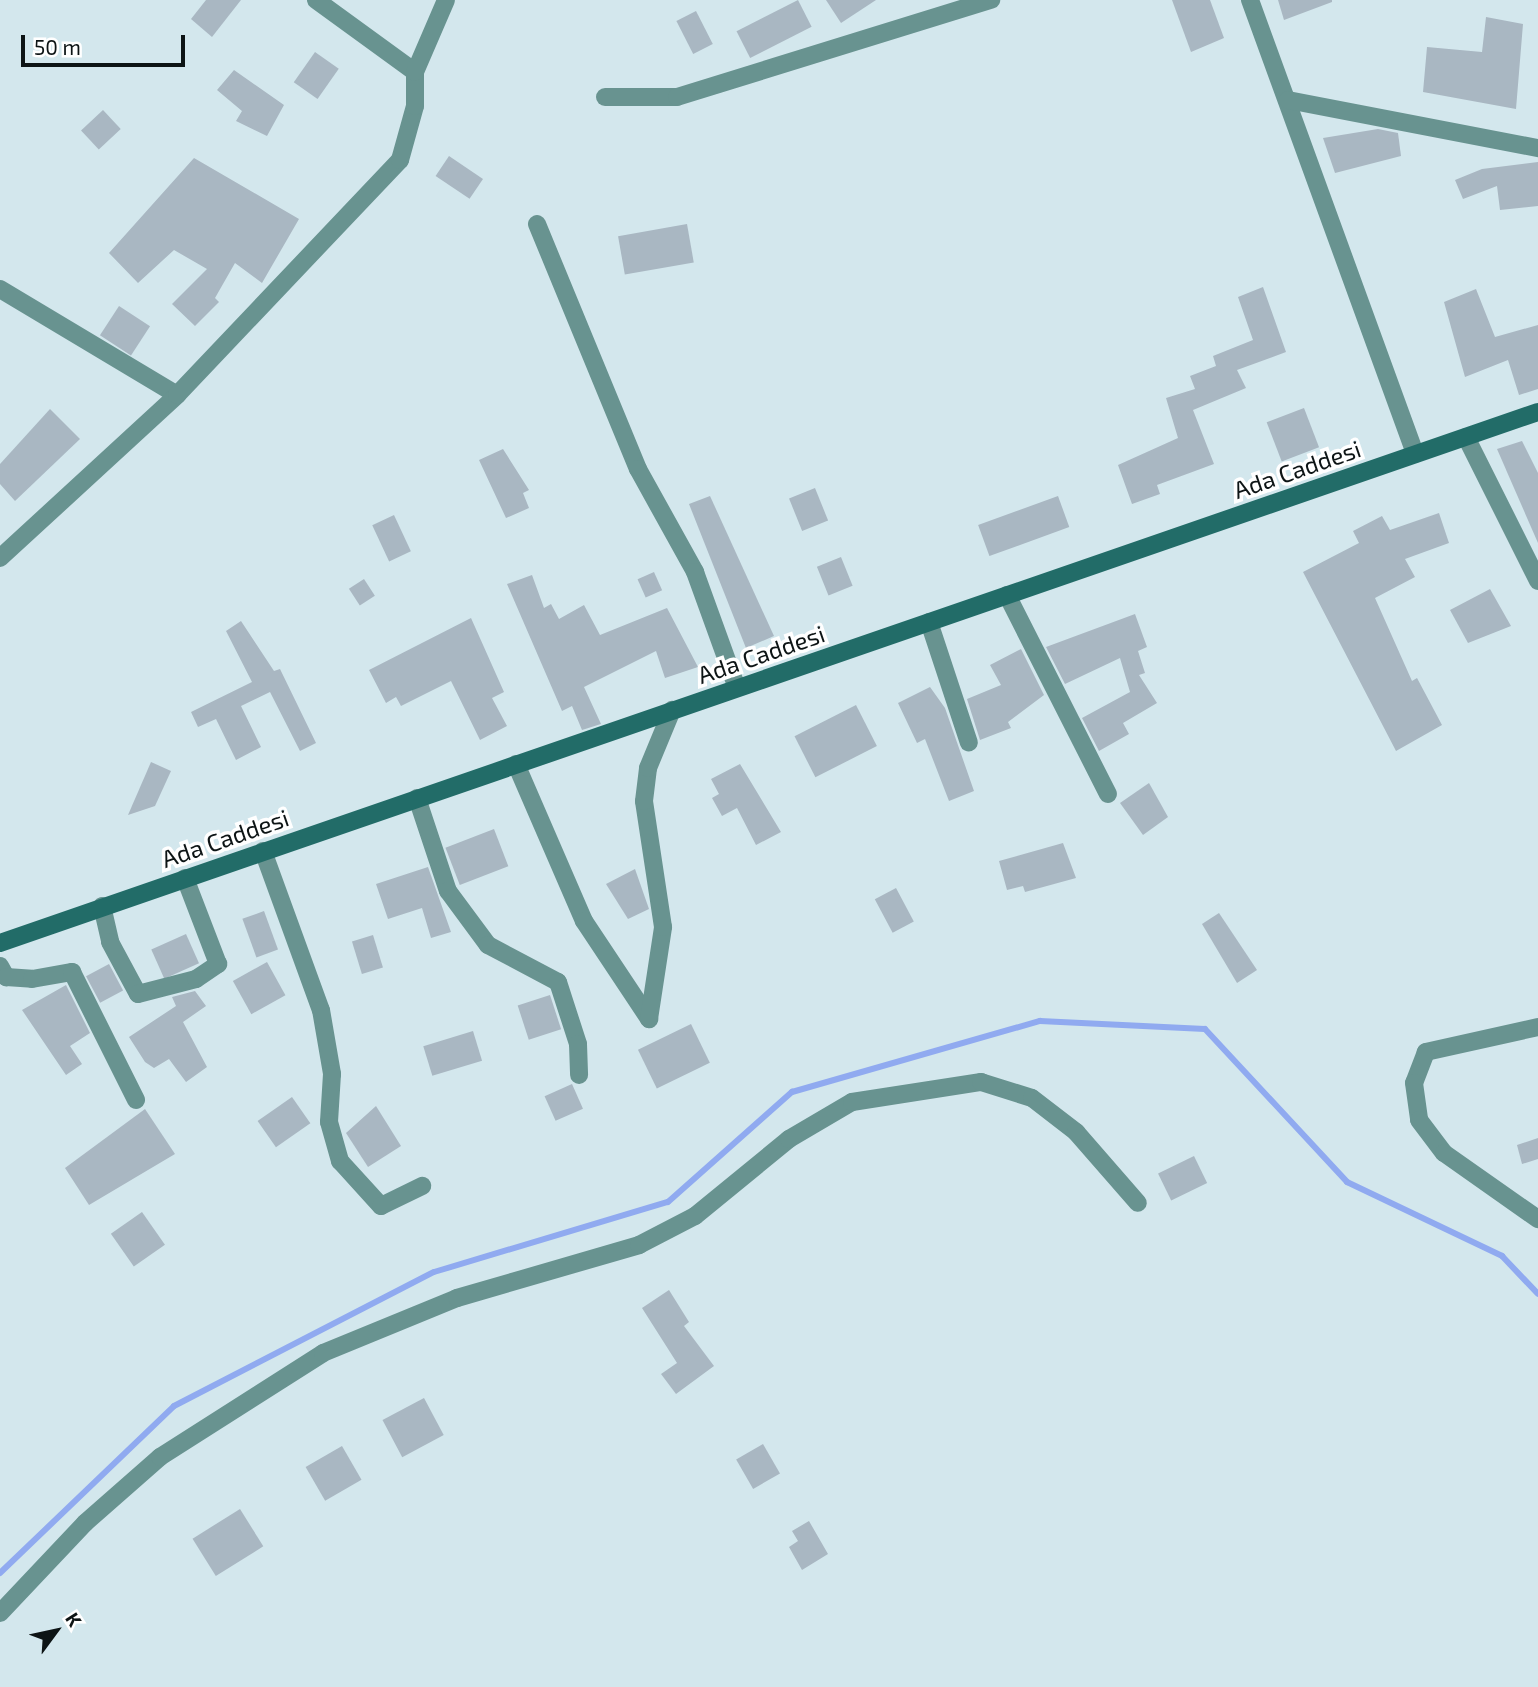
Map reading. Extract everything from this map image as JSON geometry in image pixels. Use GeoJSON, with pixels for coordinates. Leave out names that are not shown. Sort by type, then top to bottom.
{"type":"FeatureCollection","features":[{"type":"Feature","properties":{"kind":"main road","name":"Ada Caddesi"},"geometry":{"type":"LineString","coordinates":[[0,943],[1538,412]]}},
{"type":"Feature","properties":{"kind":"street"},"geometry":{"type":"LineString","coordinates":[[316,0],[415,72]]}},
{"type":"Feature","properties":{"kind":"street"},"geometry":{"type":"LineString","coordinates":[[0,558],[177,395],[400,160],[415,106],[415,72],[446,0]]}},
{"type":"Feature","properties":{"kind":"street"},"geometry":{"type":"LineString","coordinates":[[605,97],[677,97],[991,0]]}},
{"type":"Feature","properties":{"kind":"street"},"geometry":{"type":"LineString","coordinates":[[1250,0],[1415,454]]}},
{"type":"Feature","properties":{"kind":"street"},"geometry":{"type":"LineString","coordinates":[[1288,100],[1538,148]]}},
{"type":"Feature","properties":{"kind":"street"},"geometry":{"type":"LineString","coordinates":[[537,225],[638,469],[695,572],[737,688]]}},
{"type":"Feature","properties":{"kind":"street"},"geometry":{"type":"LineString","coordinates":[[0,289],[177,395]]}},
{"type":"Feature","properties":{"kind":"street"},"geometry":{"type":"LineString","coordinates":[[1466,437],[1538,581]]}},
{"type":"Feature","properties":{"kind":"street"},"geometry":{"type":"LineString","coordinates":[[1007,595],[1108,794]]}},
{"type":"Feature","properties":{"kind":"street"},"geometry":{"type":"LineString","coordinates":[[929,622],[969,743]]}},
{"type":"Feature","properties":{"kind":"street"},"geometry":{"type":"LineString","coordinates":[[516,764],[584,921],[649,1019],[663,927],[644,801],[648,768],[672,710]]}},
{"type":"Feature","properties":{"kind":"street"},"geometry":{"type":"LineString","coordinates":[[417,798],[448,891],[488,945],[558,982],[578,1044],[579,1075]]}},
{"type":"Feature","properties":{"kind":"street"},"geometry":{"type":"LineString","coordinates":[[263,851],[321,1010],[332,1074],[329,1122],[340,1161],[381,1206],[422,1186]]}},
{"type":"Feature","properties":{"kind":"street"},"geometry":{"type":"LineString","coordinates":[[102,906],[110,942],[138,994],[196,979],[218,964],[185,878]]}},
{"type":"Feature","properties":{"kind":"street"},"geometry":{"type":"LineString","coordinates":[[2,975],[72,972],[136,1100]]}},
{"type":"Feature","properties":{"kind":"street"},"geometry":{"type":"LineString","coordinates":[[1538,1027],[1426,1052],[1413,1083],[1419,1120],[1444,1153],[1538,1219]]}},
{"type":"Feature","properties":{"kind":"street"},"geometry":{"type":"LineString","coordinates":[[0,1613],[85,1522],[160,1457],[311,1360],[457,1298],[639,1245],[695,1216],[789,1139],[852,1102],[981,1082],[1032,1098],[1076,1132],[1138,1203]]}},
{"type":"Feature","properties":{"kind":"building"},"geometry":{"type":"Polygon","coordinates":[[[206,0],[241,0],[212,37],[191,19],[206,0]]]}},
{"type":"Feature","properties":{"kind":"building"},"geometry":{"type":"Polygon","coordinates":[[[798,0],[812,27],[750,58],[737,31],[798,0]]]}},
{"type":"Feature","properties":{"kind":"building"},"geometry":{"type":"Polygon","coordinates":[[[826,0],[876,0],[841,23],[826,0]]]}},
{"type":"Feature","properties":{"kind":"building"},"geometry":{"type":"Polygon","coordinates":[[[1172,0],[1210,0],[1224,38],[1191,52],[1172,0]]]}},
{"type":"Feature","properties":{"kind":"building"},"geometry":{"type":"Polygon","coordinates":[[[1278,0],[1332,0],[1332,2],[1284,20],[1278,0]]]}},
{"type":"Feature","properties":{"kind":"building"},"geometry":{"type":"Polygon","coordinates":[[[696,11],[713,44],[693,54],[676,21],[696,11]]]}},
{"type":"Feature","properties":{"kind":"building"},"geometry":{"type":"Polygon","coordinates":[[[1486,17],[1523,24],[1516,109],[1423,92],[1427,47],[1482,52],[1486,17]]]}},
{"type":"Feature","properties":{"kind":"building"},"geometry":{"type":"Polygon","coordinates":[[[315,52],[339,69],[318,99],[294,82],[315,52]]]}},
{"type":"Feature","properties":{"kind":"building"},"geometry":{"type":"Polygon","coordinates":[[[234,70],[284,105],[267,136],[236,121],[242,111],[217,90],[234,70]]]}},
{"type":"Feature","properties":{"kind":"building"},"geometry":{"type":"Polygon","coordinates":[[[103,110],[121,129],[99,149],[81,130],[103,110]]]}},
{"type":"Feature","properties":{"kind":"building"},"geometry":{"type":"Polygon","coordinates":[[[1378,129],[1398,133],[1401,156],[1335,173],[1323,138],[1378,129]]]}},
{"type":"Feature","properties":{"kind":"building"},"geometry":{"type":"Polygon","coordinates":[[[449,156],[483,179],[470,199],[436,176],[449,156]]]}},
{"type":"Feature","properties":{"kind":"building"},"geometry":{"type":"Polygon","coordinates":[[[194,158],[299,219],[262,283],[235,263],[215,298],[219,302],[195,326],[172,304],[207,269],[174,250],[138,283],[109,253],[194,158]]]}},
{"type":"Feature","properties":{"kind":"building"},"geometry":{"type":"Polygon","coordinates":[[[1538,162],[1538,206],[1500,210],[1497,186],[1463,199],[1455,180],[1482,169],[1538,162]]]}},
{"type":"Feature","properties":{"kind":"building"},"geometry":{"type":"Polygon","coordinates":[[[687,224],[694,262],[625,275],[618,236],[687,224]]]}},
{"type":"Feature","properties":{"kind":"building"},"geometry":{"type":"Polygon","coordinates":[[[1263,287],[1286,352],[1237,370],[1246,388],[1193,410],[1214,464],[1157,485],[1160,494],[1132,504],[1118,465],[1178,438],[1166,398],[1195,389],[1190,376],[1216,366],[1213,356],[1253,340],[1238,297],[1263,287]]]}},
{"type":"Feature","properties":{"kind":"building"},"geometry":{"type":"Polygon","coordinates":[[[1476,289],[1495,337],[1538,325],[1538,389],[1519,395],[1508,360],[1465,377],[1444,302],[1476,289]]]}},
{"type":"Feature","properties":{"kind":"building"},"geometry":{"type":"Polygon","coordinates":[[[119,306],[150,326],[131,356],[100,335],[119,306]]]}},
{"type":"Feature","properties":{"kind":"building"},"geometry":{"type":"Polygon","coordinates":[[[1304,408],[1319,447],[1282,462],[1267,422],[1304,408]]]}},
{"type":"Feature","properties":{"kind":"building"},"geometry":{"type":"Polygon","coordinates":[[[50,409],[80,439],[15,501],[0,484],[0,464],[50,409]]]}},
{"type":"Feature","properties":{"kind":"building"},"geometry":{"type":"Polygon","coordinates":[[[1522,441],[1538,473],[1538,543],[1497,449],[1522,441]]]}},
{"type":"Feature","properties":{"kind":"building"},"geometry":{"type":"Polygon","coordinates":[[[503,449],[529,490],[523,493],[529,508],[506,518],[479,460],[503,449]]]}},
{"type":"Feature","properties":{"kind":"building"},"geometry":{"type":"Polygon","coordinates":[[[815,488],[828,520],[802,531],[789,498],[815,488]]]}},
{"type":"Feature","properties":{"kind":"building"},"geometry":{"type":"Polygon","coordinates":[[[710,496],[774,636],[746,648],[689,504],[710,496]]]}},
{"type":"Feature","properties":{"kind":"building"},"geometry":{"type":"Polygon","coordinates":[[[1058,496],[1069,527],[989,556],[978,525],[1058,496]]]}},
{"type":"Feature","properties":{"kind":"building"},"geometry":{"type":"Polygon","coordinates":[[[1439,513],[1449,543],[1405,559],[1415,577],[1375,598],[1412,681],[1417,678],[1442,725],[1396,751],[1303,572],[1359,543],[1353,531],[1382,516],[1390,530],[1439,513]]]}},
{"type":"Feature","properties":{"kind":"building"},"geometry":{"type":"Polygon","coordinates":[[[394,515],[411,551],[389,561],[372,525],[394,515]]]}},
{"type":"Feature","properties":{"kind":"building"},"geometry":{"type":"Polygon","coordinates":[[[841,557],[853,586],[829,595],[817,567],[841,557]]]}},
{"type":"Feature","properties":{"kind":"building"},"geometry":{"type":"Polygon","coordinates":[[[654,572],[662,590],[646,598],[638,579],[654,572]]]}},
{"type":"Feature","properties":{"kind":"building"},"geometry":{"type":"Polygon","coordinates":[[[532,575],[544,608],[551,604],[559,619],[584,605],[600,635],[667,608],[698,667],[665,678],[656,651],[584,687],[601,724],[582,730],[572,706],[562,711],[507,584],[532,575]]]}},
{"type":"Feature","properties":{"kind":"building"},"geometry":{"type":"Polygon","coordinates":[[[364,579],[375,596],[360,606],[349,589],[364,579]]]}},
{"type":"Feature","properties":{"kind":"building"},"geometry":{"type":"Polygon","coordinates":[[[1490,589],[1511,626],[1468,643],[1450,610],[1490,589]]]}},
{"type":"Feature","properties":{"kind":"building"},"geometry":{"type":"Polygon","coordinates":[[[1135,614],[1147,647],[1138,651],[1145,673],[1139,675],[1157,703],[1123,723],[1129,734],[1099,751],[1082,718],[1130,692],[1120,658],[1065,684],[1046,647],[1135,614]]]}},
{"type":"Feature","properties":{"kind":"building"},"geometry":{"type":"Polygon","coordinates":[[[471,618],[504,692],[492,698],[507,726],[480,740],[451,681],[401,706],[396,697],[386,703],[369,670],[471,618]]]}},
{"type":"Feature","properties":{"kind":"building"},"geometry":{"type":"Polygon","coordinates":[[[241,621],[274,671],[280,669],[316,743],[300,751],[270,692],[241,706],[261,747],[236,760],[216,719],[198,727],[191,712],[252,682],[226,631],[241,621]]]}},
{"type":"Feature","properties":{"kind":"building"},"geometry":{"type":"Polygon","coordinates":[[[1021,649],[1044,695],[1008,722],[1011,728],[980,740],[967,699],[1001,685],[990,665],[1021,649]]]}},
{"type":"Feature","properties":{"kind":"building"},"geometry":{"type":"Polygon","coordinates":[[[930,687],[945,708],[974,791],[949,801],[925,739],[917,743],[898,703],[930,687]]]}},
{"type":"Feature","properties":{"kind":"building"},"geometry":{"type":"Polygon","coordinates":[[[856,705],[877,746],[815,777],[795,736],[856,705]]]}},
{"type":"Feature","properties":{"kind":"building"},"geometry":{"type":"Polygon","coordinates":[[[151,762],[171,771],[155,806],[128,815],[151,762]]]}},
{"type":"Feature","properties":{"kind":"building"},"geometry":{"type":"Polygon","coordinates":[[[740,764],[781,832],[756,845],[737,808],[722,816],[712,798],[719,794],[711,779],[740,764]]]}},
{"type":"Feature","properties":{"kind":"building"},"geometry":{"type":"Polygon","coordinates":[[[1149,783],[1168,817],[1143,835],[1120,803],[1149,783]]]}},
{"type":"Feature","properties":{"kind":"building"},"geometry":{"type":"Polygon","coordinates":[[[494,829],[508,866],[460,885],[445,848],[494,829]]]}},
{"type":"Feature","properties":{"kind":"building"},"geometry":{"type":"Polygon","coordinates":[[[1063,843],[1076,878],[1025,892],[1023,886],[1007,890],[999,861],[1063,843]]]}},
{"type":"Feature","properties":{"kind":"building"},"geometry":{"type":"Polygon","coordinates":[[[428,867],[451,932],[431,938],[422,908],[388,919],[376,884],[428,867]]]}},
{"type":"Feature","properties":{"kind":"building"},"geometry":{"type":"Polygon","coordinates":[[[635,869],[649,909],[628,919],[606,884],[635,869]]]}},
{"type":"Feature","properties":{"kind":"building"},"geometry":{"type":"Polygon","coordinates":[[[896,888],[914,922],[893,933],[875,899],[896,888]]]}},
{"type":"Feature","properties":{"kind":"building"},"geometry":{"type":"Polygon","coordinates":[[[264,911],[278,950],[256,957],[242,919],[264,911]]]}},
{"type":"Feature","properties":{"kind":"building"},"geometry":{"type":"Polygon","coordinates":[[[1219,913],[1257,970],[1237,983],[1202,924],[1219,913]]]}},
{"type":"Feature","properties":{"kind":"building"},"geometry":{"type":"Polygon","coordinates":[[[186,934],[199,963],[164,979],[151,949],[186,934]]]}},
{"type":"Feature","properties":{"kind":"building"},"geometry":{"type":"Polygon","coordinates":[[[373,935],[383,968],[362,974],[352,941],[373,935]]]}},
{"type":"Feature","properties":{"kind":"building"},"geometry":{"type":"Polygon","coordinates":[[[267,962],[285,995],[251,1014],[233,981],[267,962]]]}},
{"type":"Feature","properties":{"kind":"building"},"geometry":{"type":"Polygon","coordinates":[[[109,964],[123,990],[100,1003],[86,976],[109,964]]]}},
{"type":"Feature","properties":{"kind":"building"},"geometry":{"type":"Polygon","coordinates":[[[66,985],[90,1033],[70,1046],[82,1064],[66,1075],[22,1010],[66,985]]]}},
{"type":"Feature","properties":{"kind":"building"},"geometry":{"type":"Polygon","coordinates":[[[195,991],[206,1006],[183,1022],[207,1067],[186,1082],[169,1059],[154,1068],[145,1062],[129,1037],[176,1006],[172,997],[195,991]]]}},
{"type":"Feature","properties":{"kind":"building"},"geometry":{"type":"Polygon","coordinates":[[[550,995],[561,1029],[529,1040],[518,1006],[550,995]]]}},
{"type":"Feature","properties":{"kind":"building"},"geometry":{"type":"Polygon","coordinates":[[[691,1024],[710,1063],[657,1089],[638,1050],[691,1024]]]}},
{"type":"Feature","properties":{"kind":"building"},"geometry":{"type":"Polygon","coordinates":[[[473,1031],[482,1061],[432,1076],[423,1046],[473,1031]]]}},
{"type":"Feature","properties":{"kind":"building"},"geometry":{"type":"Polygon","coordinates":[[[572,1084],[583,1109],[556,1121],[545,1096],[572,1084]]]}},
{"type":"Feature","properties":{"kind":"building"},"geometry":{"type":"Polygon","coordinates":[[[292,1097],[310,1123],[276,1147],[258,1121],[292,1097]]]}},
{"type":"Feature","properties":{"kind":"building"},"geometry":{"type":"Polygon","coordinates":[[[376,1106],[401,1146],[368,1167],[346,1133],[376,1106]]]}},
{"type":"Feature","properties":{"kind":"building"},"geometry":{"type":"Polygon","coordinates":[[[145,1109],[175,1154],[89,1205],[65,1168],[145,1109]]]}},
{"type":"Feature","properties":{"kind":"building"},"geometry":{"type":"Polygon","coordinates":[[[1538,1138],[1538,1159],[1522,1164],[1517,1145],[1538,1138]]]}},
{"type":"Feature","properties":{"kind":"building"},"geometry":{"type":"Polygon","coordinates":[[[1194,1156],[1207,1183],[1171,1200],[1158,1174],[1194,1156]]]}},
{"type":"Feature","properties":{"kind":"building"},"geometry":{"type":"Polygon","coordinates":[[[142,1212],[165,1245],[134,1267],[111,1234],[142,1212]]]}},
{"type":"Feature","properties":{"kind":"building"},"geometry":{"type":"Polygon","coordinates":[[[669,1290],[689,1322],[684,1326],[714,1366],[676,1394],[661,1374],[677,1363],[642,1308],[669,1290]]]}},
{"type":"Feature","properties":{"kind":"building"},"geometry":{"type":"Polygon","coordinates":[[[424,1398],[444,1435],[402,1457],[383,1420],[424,1398]]]}},
{"type":"Feature","properties":{"kind":"building"},"geometry":{"type":"Polygon","coordinates":[[[763,1444],[780,1473],[753,1489],[736,1460],[763,1444]]]}},
{"type":"Feature","properties":{"kind":"building"},"geometry":{"type":"Polygon","coordinates":[[[342,1446],[362,1480],[325,1501],[306,1467],[342,1446]]]}},
{"type":"Feature","properties":{"kind":"building"},"geometry":{"type":"Polygon","coordinates":[[[240,1509],[263,1546],[216,1576],[193,1539],[240,1509]]]}},
{"type":"Feature","properties":{"kind":"building"},"geometry":{"type":"Polygon","coordinates":[[[809,1521],[828,1554],[802,1570],[789,1547],[798,1541],[792,1531],[809,1521]]]}},
{"type":"Feature","properties":{"kind":"waterway"},"geometry":{"type":"LineString","coordinates":[[0,1573],[174,1406],[434,1272],[668,1202],[792,1092],[1040,1021],[1205,1029],[1347,1182],[1502,1256],[1538,1294]]}}]}
